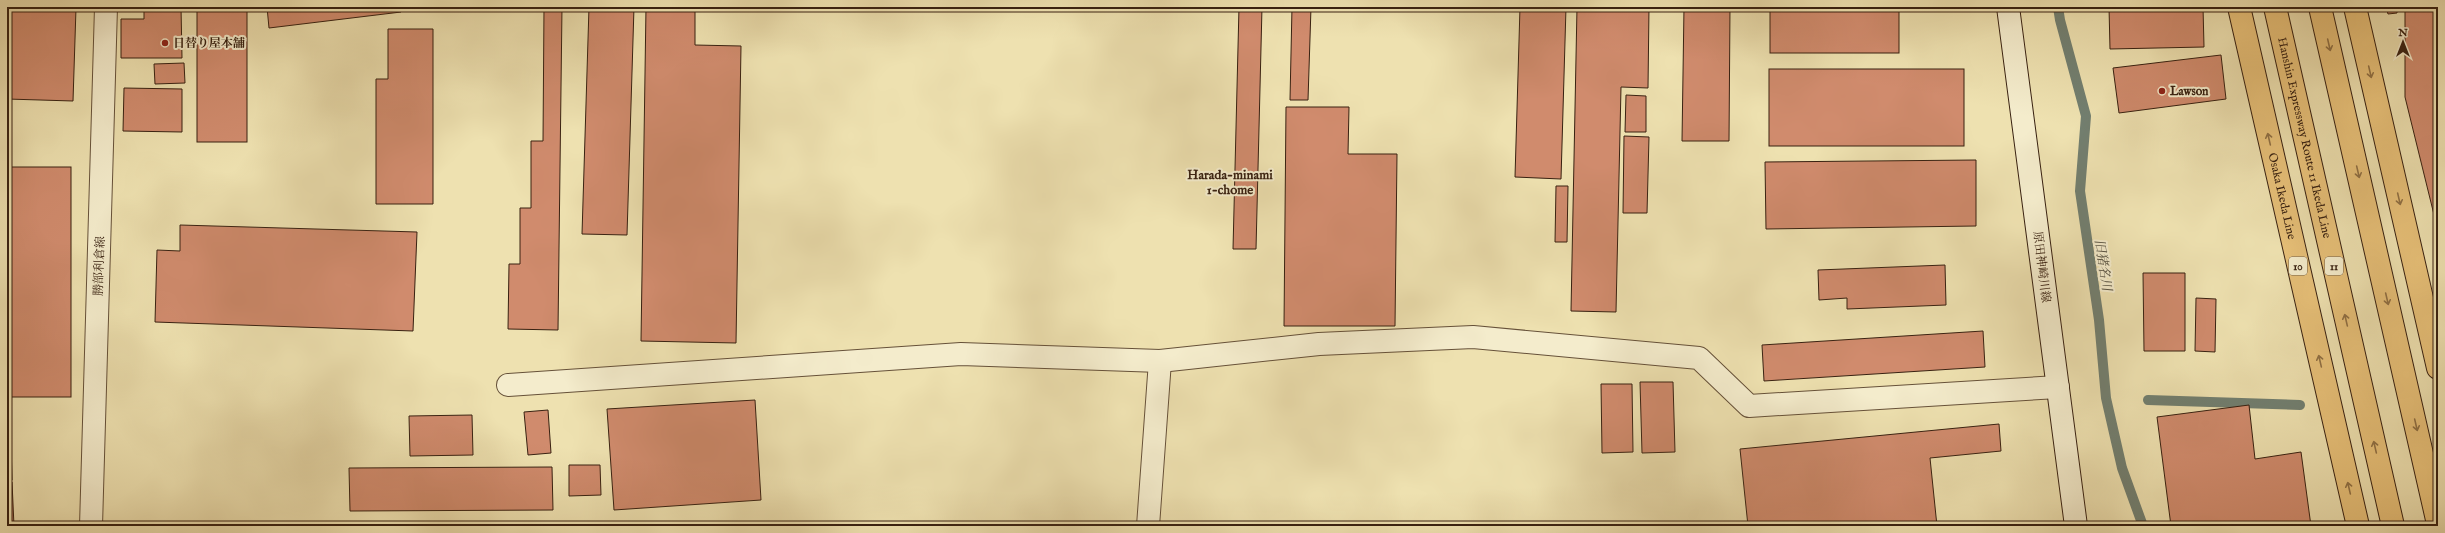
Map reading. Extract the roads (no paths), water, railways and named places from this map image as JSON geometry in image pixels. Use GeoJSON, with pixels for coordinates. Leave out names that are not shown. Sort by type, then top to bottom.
{"type":"FeatureCollection","features":[{"type":"Feature","properties":{"kind":"main road","name":"Osaka Ikeda Line"},"geometry":{"type":"LineString","coordinates":[[2239,7],[2358,526]]}},
{"type":"Feature","properties":{"kind":"main road","name":"Hanshin Expressway Route 11 Ikeda Line"},"geometry":{"type":"LineString","coordinates":[[2274,7],[2393,526]]}},
{"type":"Feature","properties":{"kind":"main road"},"geometry":{"type":"LineString","coordinates":[[2320,7],[2438,524]]}},
{"type":"Feature","properties":{"kind":"main road"},"geometry":{"type":"LineString","coordinates":[[2355,7],[2438,368]]}},
{"type":"Feature","properties":{"kind":"street","name":"勝部利倉線"},"geometry":{"type":"LineString","coordinates":[[91,526],[106,7]]}},
{"type":"Feature","properties":{"kind":"street","name":"原田神崎川線"},"geometry":{"type":"LineString","coordinates":[[2008,7],[2076,526]]}},
{"type":"Feature","properties":{"kind":"street"},"geometry":{"type":"LineString","coordinates":[[508,385],[961,354],[1160,361],[1319,344],[1473,337],[1699,358],[1749,406],[2058,387]]}},
{"type":"Feature","properties":{"kind":"street"},"geometry":{"type":"LineString","coordinates":[[1148,526],[1160,361]]}},
{"type":"Feature","properties":{"kind":"waterway","name":"旧猪名川"},"geometry":{"type":"LineString","coordinates":[[2058,7],[2060,20],[2086,116],[2080,191],[2099,320],[2106,398],[2122,468],[2143,526]]}},
{"type":"Feature","properties":{"kind":"waterway"},"geometry":{"type":"LineString","coordinates":[[2148,400],[2300,405]]}},
{"type":"Feature","properties":{"kind":"place","name":"日替り屋本舗"},"geometry":{"type":"Point","coordinates":[165,43]}},
{"type":"Feature","properties":{"kind":"place","name":"Lawson"},"geometry":{"type":"Point","coordinates":[2162,91]}},
{"type":"Feature","properties":{"kind":"district","name":"Harada-minami 1-chome"},"geometry":{"type":"Point","coordinates":[1230,182]}}]}
